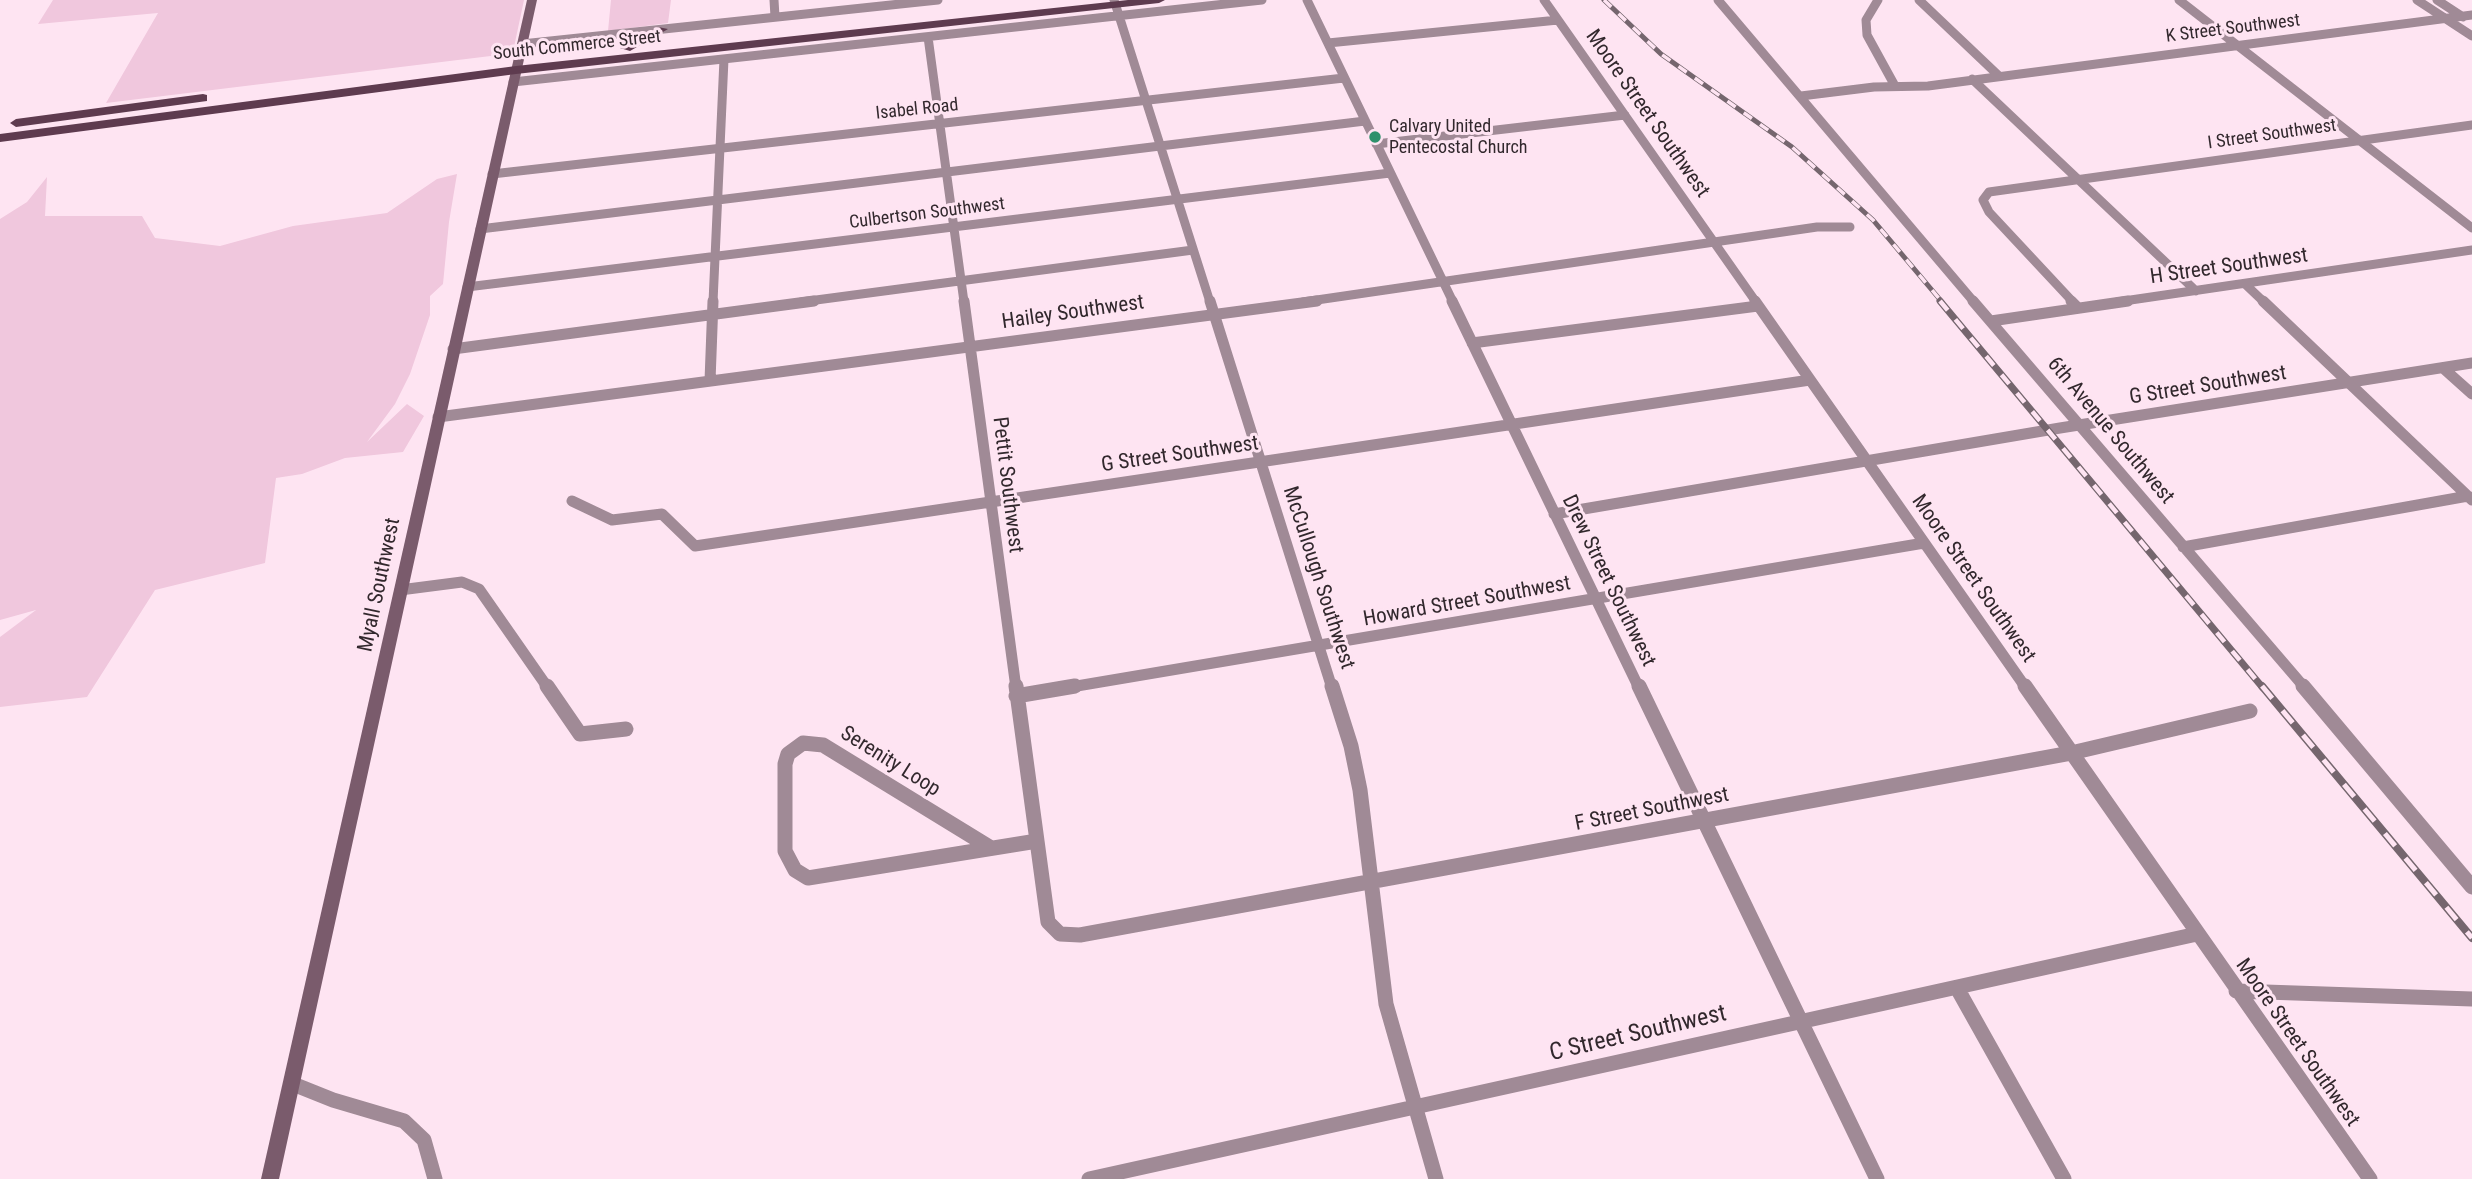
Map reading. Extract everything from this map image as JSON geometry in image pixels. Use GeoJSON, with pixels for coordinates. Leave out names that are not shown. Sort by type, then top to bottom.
{"type":"FeatureCollection","features":[{"type":"Feature","properties":{"kind":"main road","name":"South Commerce Street"},"geometry":{"type":"LineString","coordinates":[[0,125],[516,71],[626,48],[1065,0]]}},
{"type":"Feature","properties":{"kind":"main road","name":"South Commerce Street"},"geometry":{"type":"LineString","coordinates":[[0,138],[516,71],[1117,7],[1159,0]]}},
{"type":"Feature","properties":{"kind":"main road"},"geometry":{"type":"LineString","coordinates":[[626,48],[663,29]]}},
{"type":"Feature","properties":{"kind":"main road"},"geometry":{"type":"LineString","coordinates":[[600,61],[630,69]]}},
{"type":"Feature","properties":{"kind":"street","name":"Myall Southwest"},"geometry":{"type":"LineString","coordinates":[[270,1179],[531,0]]}},
{"type":"Feature","properties":{"kind":"street"},"geometry":{"type":"LineString","coordinates":[[774,0],[775,17]]}},
{"type":"Feature","properties":{"kind":"street"},"geometry":{"type":"LineString","coordinates":[[522,44],[775,17],[868,4],[938,0]]}},
{"type":"Feature","properties":{"kind":"street"},"geometry":{"type":"LineString","coordinates":[[516,71],[630,69],[928,37],[1117,7],[1262,0]]}},
{"type":"Feature","properties":{"kind":"street","name":"Drew Street Southwest"},"geometry":{"type":"LineString","coordinates":[[1307,0],[1877,1179]]}},
{"type":"Feature","properties":{"kind":"street","name":"Moore Street Southwest"},"geometry":{"type":"LineString","coordinates":[[1544,0],[2370,1179]]}},
{"type":"Feature","properties":{"kind":"street","name":"6th Avenue Southwest"},"geometry":{"type":"LineString","coordinates":[[1718,0],[2079,426],[2373,767],[2472,887]]}},
{"type":"Feature","properties":{"kind":"street"},"geometry":{"type":"LineString","coordinates":[[1878,0],[1866,20],[1867,35],[1895,86]]}},
{"type":"Feature","properties":{"kind":"street"},"geometry":{"type":"LineString","coordinates":[[1919,0],[1999,75]]}},
{"type":"Feature","properties":{"kind":"street"},"geometry":{"type":"LineString","coordinates":[[2179,0],[2472,228]]}},
{"type":"Feature","properties":{"kind":"street"},"geometry":{"type":"LineString","coordinates":[[2417,0],[2472,37]]}},
{"type":"Feature","properties":{"kind":"street"},"geometry":{"type":"LineString","coordinates":[[2437,0],[2472,23]]}},
{"type":"Feature","properties":{"kind":"street","name":"McCullough Southwest"},"geometry":{"type":"LineString","coordinates":[[1117,7],[1351,746],[1360,790],[1387,1004],[1414,1109],[1436,1179]]}},
{"type":"Feature","properties":{"kind":"street","name":"K Street Southwest"},"geometry":{"type":"LineString","coordinates":[[1972,79],[2472,15]]}},
{"type":"Feature","properties":{"kind":"street"},"geometry":{"type":"LineString","coordinates":[[1328,43],[1558,20]]}},
{"type":"Feature","properties":{"kind":"street","name":"Pettit Southwest"},"geometry":{"type":"LineString","coordinates":[[928,37],[1048,922],[1060,934]]}},
{"type":"Feature","properties":{"kind":"street"},"geometry":{"type":"LineString","coordinates":[[710,381],[724,59]]}},
{"type":"Feature","properties":{"kind":"street","name":"Isabel Road"},"geometry":{"type":"LineString","coordinates":[[492,174],[1344,78]]}},
{"type":"Feature","properties":{"kind":"street"},"geometry":{"type":"LineString","coordinates":[[1801,96],[1895,86],[1915,87],[1972,79],[2196,291]]}},
{"type":"Feature","properties":{"kind":"street"},"geometry":{"type":"LineString","coordinates":[[1376,144],[1625,115]]}},
{"type":"Feature","properties":{"kind":"street"},"geometry":{"type":"LineString","coordinates":[[480,229],[1365,121]]}},
{"type":"Feature","properties":{"kind":"street","name":"I Street Southwest"},"geometry":{"type":"LineString","coordinates":[[2078,309],[1989,212],[1983,200],[1989,192],[2472,125]]}},
{"type":"Feature","properties":{"kind":"street","name":"Culbertson Southwest"},"geometry":{"type":"LineString","coordinates":[[467,287],[1390,173]]}},
{"type":"Feature","properties":{"kind":"street","name":"Hailey Southwest"},"geometry":{"type":"LineString","coordinates":[[438,417],[1443,284],[1712,242],[1817,228],[1850,227]]}},
{"type":"Feature","properties":{"kind":"street"},"geometry":{"type":"LineString","coordinates":[[453,349],[1193,250]]}},
{"type":"Feature","properties":{"kind":"street","name":"H Street Southwest"},"geometry":{"type":"LineString","coordinates":[[1991,321],[2472,250]]}},
{"type":"Feature","properties":{"kind":"street"},"geometry":{"type":"LineString","coordinates":[[2245,284],[2470,498]]}},
{"type":"Feature","properties":{"kind":"street"},"geometry":{"type":"LineString","coordinates":[[1472,343],[1758,306]]}},
{"type":"Feature","properties":{"kind":"street","name":"G Street Southwest"},"geometry":{"type":"LineString","coordinates":[[1555,514],[1866,460],[2472,363]]}},
{"type":"Feature","properties":{"kind":"street"},"geometry":{"type":"LineString","coordinates":[[2442,368],[2472,394]]}},
{"type":"Feature","properties":{"kind":"street","name":"G Street Southwest"},"geometry":{"type":"LineString","coordinates":[[572,501],[612,520],[662,514],[695,546],[1262,464],[1810,380]]}},
{"type":"Feature","properties":{"kind":"street"},"geometry":{"type":"LineString","coordinates":[[2183,547],[2470,498]]}},
{"type":"Feature","properties":{"kind":"street","name":"Howard Street Southwest"},"geometry":{"type":"LineString","coordinates":[[1016,696],[1320,647],[1924,543]]}},
{"type":"Feature","properties":{"kind":"street"},"geometry":{"type":"LineString","coordinates":[[400,590],[462,582],[479,589],[580,734],[626,729]]}},
{"type":"Feature","properties":{"kind":"street","name":"F Street Southwest"},"geometry":{"type":"LineString","coordinates":[[1060,934],[1094,933],[2071,753],[2250,711]]}},
{"type":"Feature","properties":{"kind":"street","name":"Serenity Loop"},"geometry":{"type":"LineString","coordinates":[[991,848],[893,790],[823,744],[803,743],[788,754],[785,764],[785,851],[795,870],[808,878],[1037,841]]}},
{"type":"Feature","properties":{"kind":"street","name":"C Street Southwest"},"geometry":{"type":"LineString","coordinates":[[1089,1179],[2197,934]]}},
{"type":"Feature","properties":{"kind":"street"},"geometry":{"type":"LineString","coordinates":[[1957,988],[2064,1179]]}},
{"type":"Feature","properties":{"kind":"street"},"geometry":{"type":"LineString","coordinates":[[2236,991],[2472,999]]}},
{"type":"Feature","properties":{"kind":"street"},"geometry":{"type":"LineString","coordinates":[[293,1084],[333,1100],[404,1121],[424,1140],[435,1179]]}},
{"type":"Feature","properties":{"kind":"shaded area"},"geometry":{"type":"Polygon","coordinates":[[[53,0],[524,0],[514,47],[507,54],[106,103],[158,13],[38,24],[53,0]]]}},
{"type":"Feature","properties":{"kind":"shaded area"},"geometry":{"type":"Polygon","coordinates":[[[611,0],[671,0],[668,23],[608,31],[611,0]]]}},
{"type":"Feature","properties":{"kind":"shaded area"},"geometry":{"type":"Polygon","coordinates":[[[457,174],[443,284],[430,296],[430,315],[410,374],[395,404],[367,442],[407,404],[424,416],[403,452],[345,458],[302,474],[276,478],[265,563],[155,590],[87,697],[0,707],[0,637],[36,610],[0,620],[0,219],[27,202],[47,177],[45,216],[142,216],[155,238],[220,246],[293,226],[387,213],[437,179],[457,174]]]}},
{"type":"Feature","properties":{"kind":"railway"},"geometry":{"type":"LineString","coordinates":[[1604,0],[1661,54],[1792,147],[1873,220],[1942,302]]}},
{"type":"Feature","properties":{"kind":"railway"},"geometry":{"type":"LineString","coordinates":[[1940,301],[2263,688]]}},
{"type":"Feature","properties":{"kind":"railway"},"geometry":{"type":"LineString","coordinates":[[2262,686],[2472,938]]}},
{"type":"Feature","properties":{"kind":"place","name":"Calvary United Pentecostal Church"},"geometry":{"type":"Point","coordinates":[1375,137]}}]}
